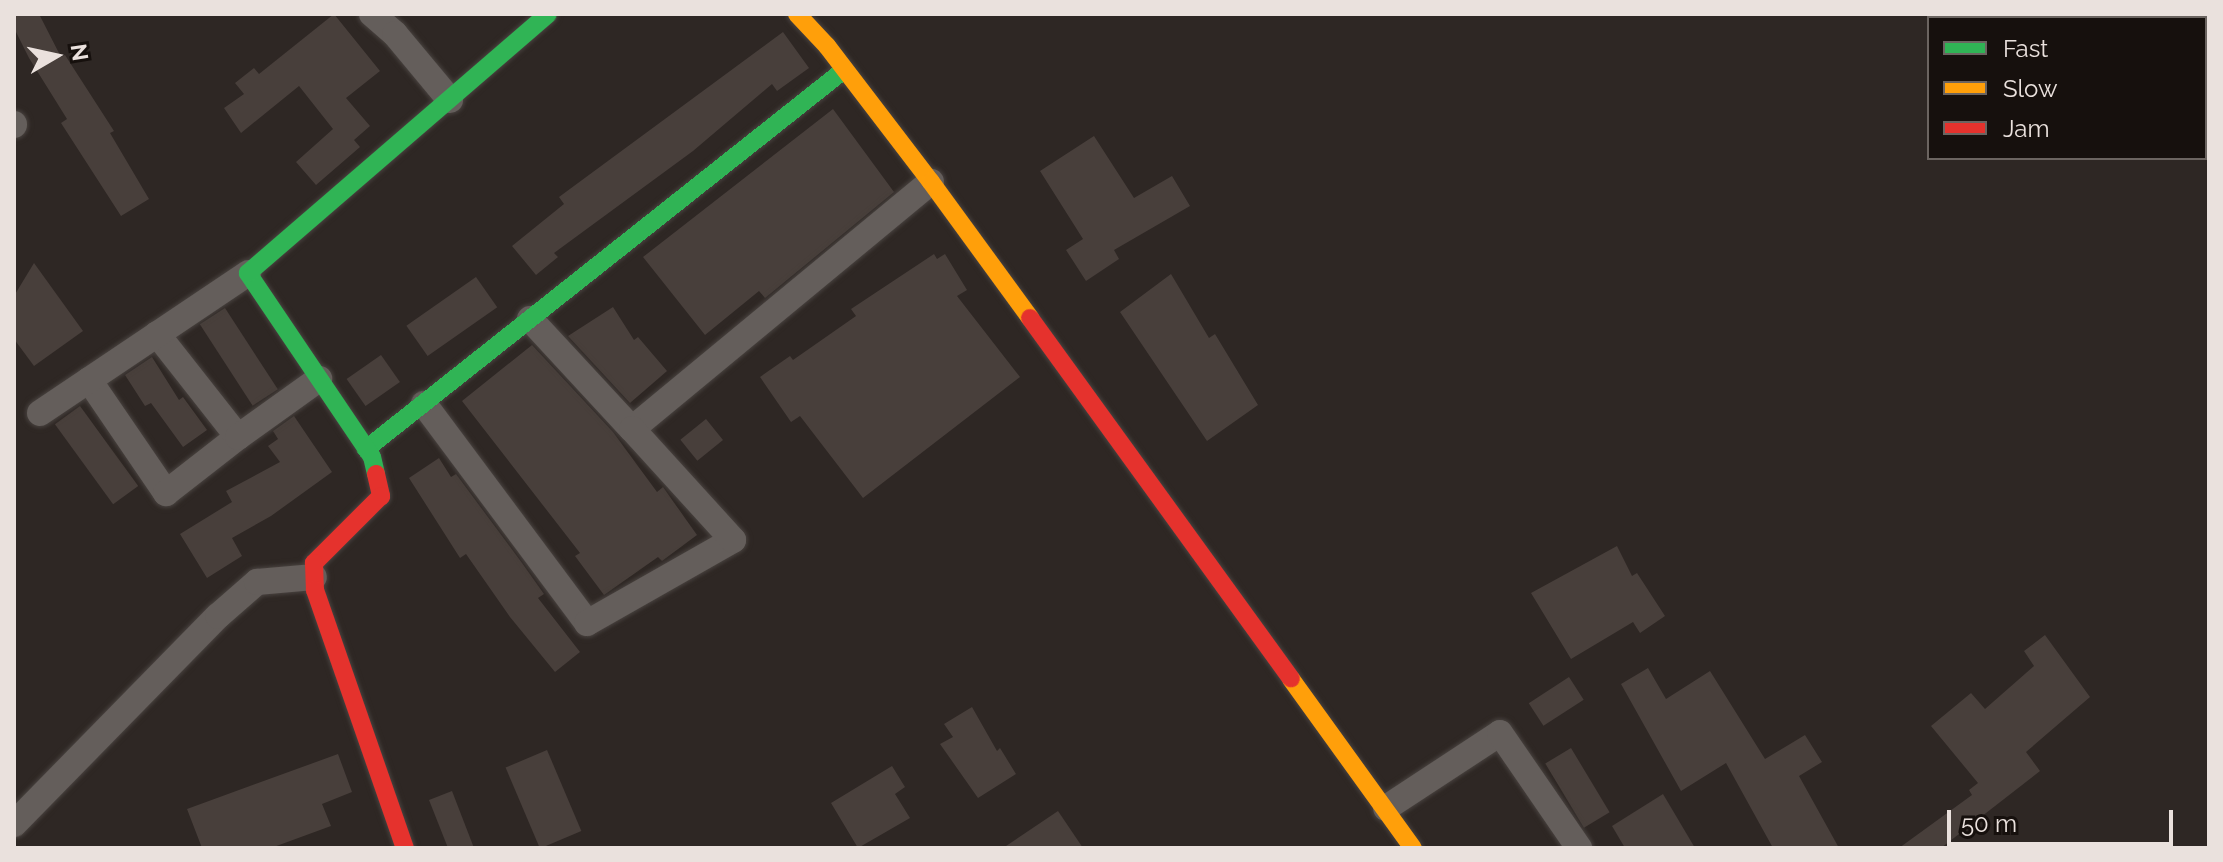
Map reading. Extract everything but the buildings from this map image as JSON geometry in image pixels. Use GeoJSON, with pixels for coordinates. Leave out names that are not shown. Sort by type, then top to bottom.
{"type":"FeatureCollection","features":[{"type":"Feature","properties":{"kind":"street"},"geometry":{"type":"LineString","coordinates":[[372,14],[395,34],[450,100]]}},
{"type":"Feature","properties":{"kind":"street"},"geometry":{"type":"LineString","coordinates":[[40,413],[248,273],[548,14]]}},
{"type":"Feature","properties":{"kind":"street"},"geometry":{"type":"LineString","coordinates":[[797,14],[931,182],[1413,848]]}},
{"type":"Feature","properties":{"kind":"street"},"geometry":{"type":"LineString","coordinates":[[366,449],[844,70]]}},
{"type":"Feature","properties":{"kind":"street"},"geometry":{"type":"LineString","coordinates":[[632,429],[931,182]]}},
{"type":"Feature","properties":{"kind":"street"},"geometry":{"type":"LineString","coordinates":[[248,273],[372,457],[381,496],[314,563],[315,590],[405,848]]}},
{"type":"Feature","properties":{"kind":"street"},"geometry":{"type":"LineString","coordinates":[[424,404],[587,623],[733,540],[530,319]]}},
{"type":"Feature","properties":{"kind":"street"},"geometry":{"type":"LineString","coordinates":[[157,334],[238,437]]}},
{"type":"Feature","properties":{"kind":"street"},"geometry":{"type":"LineString","coordinates":[[89,380],[166,493],[319,379]]}},
{"type":"Feature","properties":{"kind":"street"},"geometry":{"type":"LineString","coordinates":[[14,824],[218,616],[257,582],[314,577]]}},
{"type":"Feature","properties":{"kind":"street"},"geometry":{"type":"LineString","coordinates":[[1386,808],[1500,733],[1579,848]]}},
{"type":"Feature","properties":{"kind":"traffic: fast"},"geometry":{"type":"LineString","coordinates":[[376,474],[372,457],[248,273],[548,14]]}},
{"type":"Feature","properties":{"kind":"traffic: fast"},"geometry":{"type":"LineString","coordinates":[[366,449],[844,70]]}},
{"type":"Feature","properties":{"kind":"traffic: slow"},"geometry":{"type":"LineString","coordinates":[[797,14],[827,46],[1030,318]]}},
{"type":"Feature","properties":{"kind":"traffic: slow"},"geometry":{"type":"LineString","coordinates":[[1291,679],[1413,848]]}},
{"type":"Feature","properties":{"kind":"traffic: jam"},"geometry":{"type":"LineString","coordinates":[[1030,318],[1291,679]]}},
{"type":"Feature","properties":{"kind":"traffic: jam"},"geometry":{"type":"LineString","coordinates":[[376,474],[381,496],[314,563],[315,590],[405,848]]}}]}
